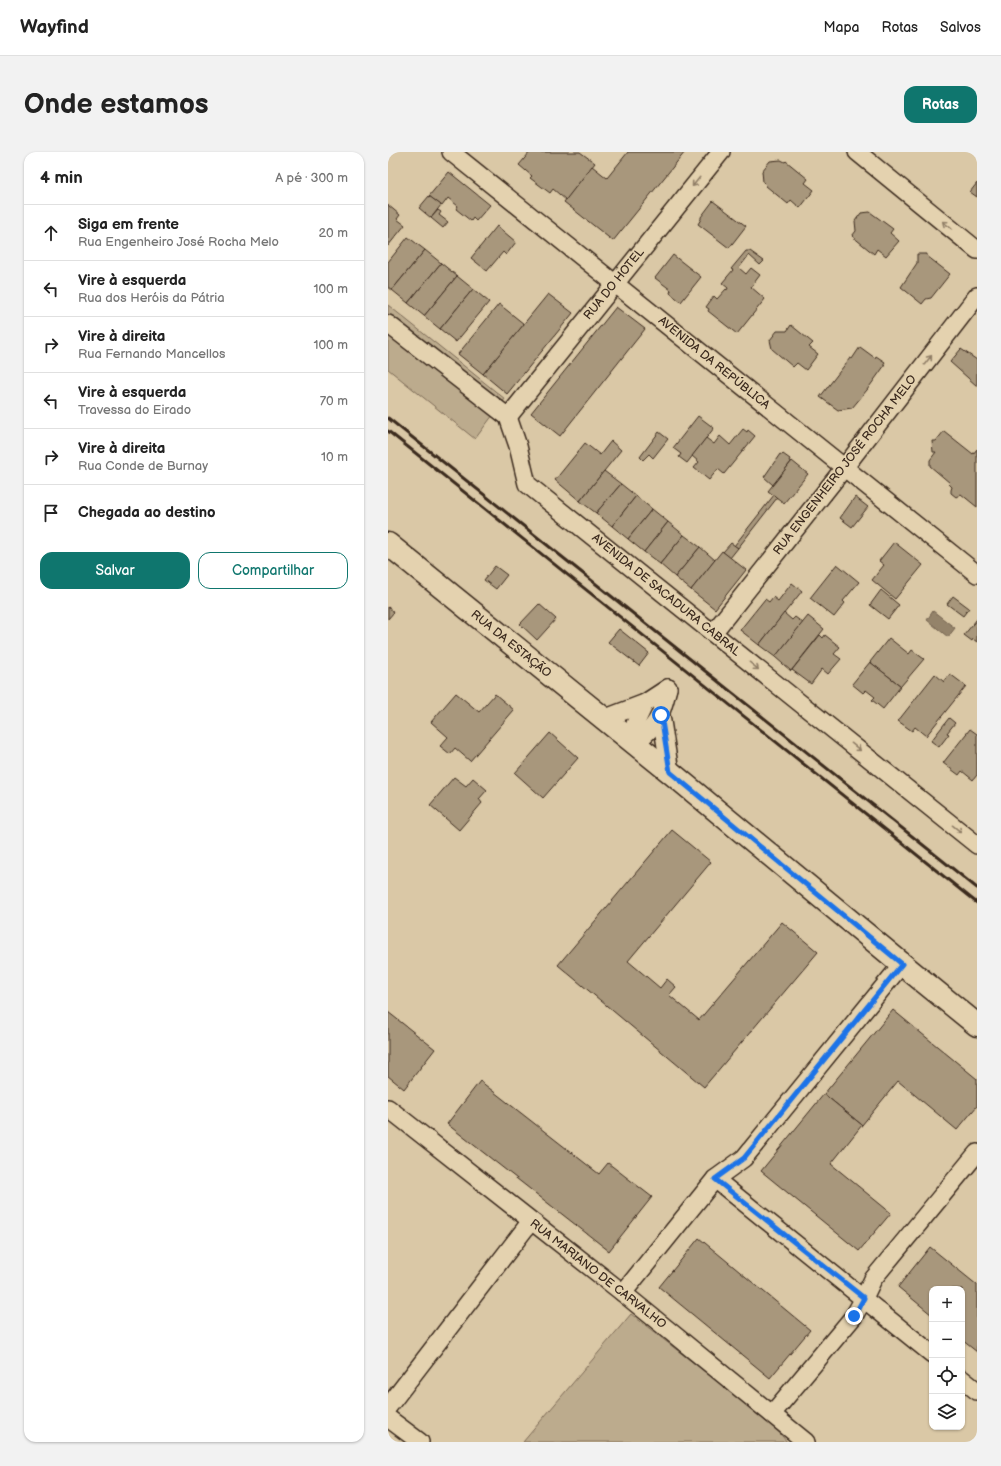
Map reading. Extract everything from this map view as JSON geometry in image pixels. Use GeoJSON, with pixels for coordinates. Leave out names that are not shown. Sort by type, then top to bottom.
{"type":"FeatureCollection","features":[{"type":"Feature","properties":{"kind":"main road","name":"RUA DA ESTAÇÃO"},"geometry":{"type":"LineString","coordinates":[[388,544],[670,772],[977,1025]]}},
{"type":"Feature","properties":{"kind":"street","name":"AVENIDA DA REPÚBLICA"},"geometry":{"type":"LineString","coordinates":[[450,152],[977,574]]}},
{"type":"Feature","properties":{"kind":"street","name":"RUA DO HOTEL"},"geometry":{"type":"LineString","coordinates":[[508,417],[614,283],[721,152]]}},
{"type":"Feature","properties":{"kind":"street"},"geometry":{"type":"LineString","coordinates":[[857,152],[977,250]]}},
{"type":"Feature","properties":{"kind":"street","name":"RUA ENGENHEIRO JOSÉ ROCHA MELO"},"geometry":{"type":"LineString","coordinates":[[713,633],[844,468],[977,296]]}},
{"type":"Feature","properties":{"kind":"street"},"geometry":{"type":"LineString","coordinates":[[388,324],[508,417]]}},
{"type":"Feature","properties":{"kind":"street","name":"AVENIDA DE SACADURA CABRAL"},"geometry":{"type":"LineString","coordinates":[[508,417],[518,446],[527,484],[977,845]]}},
{"type":"Feature","properties":{"kind":"street"},"geometry":{"type":"LineString","coordinates":[[603,719],[645,703],[668,688],[661,715],[649,732],[634,744]]}},
{"type":"Feature","properties":{"kind":"street"},"geometry":{"type":"LineString","coordinates":[[634,744],[635,724],[645,703]]}},
{"type":"Feature","properties":{"kind":"street"},"geometry":{"type":"LineString","coordinates":[[661,715],[670,772]]}},
{"type":"Feature","properties":{"kind":"street"},"geometry":{"type":"LineString","coordinates":[[623,1293],[715,1179],[744,1158],[902,964]]}},
{"type":"Feature","properties":{"kind":"street","name":"RUA MARIANO DE CARVALHO"},"geometry":{"type":"LineString","coordinates":[[388,1108],[623,1293],[806,1442]]}},
{"type":"Feature","properties":{"kind":"street"},"geometry":{"type":"LineString","coordinates":[[772,1414],[854,1316],[873,1279],[977,1153]]}},
{"type":"Feature","properties":{"kind":"street"},"geometry":{"type":"LineString","coordinates":[[715,1179],[929,1352]]}},
{"type":"Feature","properties":{"kind":"street"},"geometry":{"type":"LineString","coordinates":[[388,1407],[531,1221]]}},
{"type":"Feature","properties":{"kind":"street"},"geometry":{"type":"LineString","coordinates":[[965,1381],[977,1391]]}},
{"type":"Feature","properties":{"kind":"street"},"geometry":{"type":"LineString","coordinates":[[388,1418],[420,1442]]}},
{"type":"Feature","properties":{"kind":"shaded area"},"geometry":{"type":"Polygon","coordinates":[[[388,305],[505,399],[475,439],[388,369],[388,305]]]}},
{"type":"Feature","properties":{"kind":"shaded area"},"geometry":{"type":"Polygon","coordinates":[[[933,611],[955,628],[948,637],[927,620],[933,611]]]}},
{"type":"Feature","properties":{"kind":"shaded area"},"geometry":{"type":"Polygon","coordinates":[[[631,1314],[773,1425],[787,1442],[523,1442],[631,1314]]]}},
{"type":"Feature","properties":{"kind":"building"},"geometry":{"type":"Polygon","coordinates":[[[530,152],[580,152],[595,163],[566,200],[553,189],[550,193],[530,178],[532,176],[519,165],[530,152]]]}},
{"type":"Feature","properties":{"kind":"building"},"geometry":{"type":"Polygon","coordinates":[[[628,152],[685,152],[613,241],[564,202],[592,166],[607,178],[628,152]]]}},
{"type":"Feature","properties":{"kind":"building"},"geometry":{"type":"Polygon","coordinates":[[[770,161],[786,161],[808,179],[805,183],[814,190],[800,208],[791,200],[788,204],[763,182],[762,171],[770,161]]]}},
{"type":"Feature","properties":{"kind":"building"},"geometry":{"type":"Polygon","coordinates":[[[449,172],[490,205],[476,221],[473,218],[471,221],[456,209],[458,206],[448,198],[442,206],[429,196],[449,172]]]}},
{"type":"Feature","properties":{"kind":"building"},"geometry":{"type":"Polygon","coordinates":[[[977,183],[977,197],[970,192],[977,183]]]}},
{"type":"Feature","properties":{"kind":"building"},"geometry":{"type":"Polygon","coordinates":[[[429,196],[441,205],[431,218],[419,208],[429,196]]]}},
{"type":"Feature","properties":{"kind":"building"},"geometry":{"type":"Polygon","coordinates":[[[713,201],[746,226],[729,248],[698,224],[701,217],[713,201]]]}},
{"type":"Feature","properties":{"kind":"building"},"geometry":{"type":"Polygon","coordinates":[[[388,205],[400,215],[397,219],[405,225],[388,246],[388,205]]]}},
{"type":"Feature","properties":{"kind":"building"},"geometry":{"type":"Polygon","coordinates":[[[438,210],[441,212],[439,215],[448,222],[443,228],[431,218],[438,210]]]}},
{"type":"Feature","properties":{"kind":"building"},"geometry":{"type":"Polygon","coordinates":[[[870,212],[893,229],[890,233],[899,241],[886,256],[877,249],[874,254],[852,236],[856,231],[855,221],[861,213],[870,212]]]}},
{"type":"Feature","properties":{"kind":"building"},"geometry":{"type":"Polygon","coordinates":[[[497,226],[516,242],[506,255],[503,252],[487,271],[471,258],[497,226]]]}},
{"type":"Feature","properties":{"kind":"building"},"geometry":{"type":"Polygon","coordinates":[[[408,237],[425,250],[392,290],[388,287],[388,262],[408,237]]]}},
{"type":"Feature","properties":{"kind":"building"},"geometry":{"type":"Polygon","coordinates":[[[425,250],[441,263],[408,303],[392,290],[425,250]]]}},
{"type":"Feature","properties":{"kind":"building"},"geometry":{"type":"Polygon","coordinates":[[[746,251],[750,251],[764,261],[760,265],[749,255],[739,268],[746,274],[751,268],[760,275],[751,287],[765,299],[737,334],[708,311],[709,309],[706,307],[714,296],[717,299],[726,289],[727,290],[728,288],[722,283],[746,251]]]}},
{"type":"Feature","properties":{"kind":"building"},"geometry":{"type":"Polygon","coordinates":[[[917,254],[927,254],[927,256],[950,274],[931,298],[926,299],[922,304],[901,287],[917,263],[917,254]]]}},
{"type":"Feature","properties":{"kind":"building"},"geometry":{"type":"Polygon","coordinates":[[[673,255],[701,277],[681,302],[670,293],[671,290],[655,278],[673,255]]]}},
{"type":"Feature","properties":{"kind":"building"},"geometry":{"type":"Polygon","coordinates":[[[441,263],[457,276],[424,316],[408,303],[441,263]]]}},
{"type":"Feature","properties":{"kind":"building"},"geometry":{"type":"Polygon","coordinates":[[[457,276],[473,289],[440,329],[424,316],[457,276]]]}},
{"type":"Feature","properties":{"kind":"building"},"geometry":{"type":"Polygon","coordinates":[[[473,289],[489,302],[456,342],[440,329],[473,289]]]}},
{"type":"Feature","properties":{"kind":"building"},"geometry":{"type":"Polygon","coordinates":[[[548,294],[573,313],[507,394],[483,374],[548,294]]]}},
{"type":"Feature","properties":{"kind":"building"},"geometry":{"type":"Polygon","coordinates":[[[499,304],[524,324],[483,374],[458,354],[499,304]]]}},
{"type":"Feature","properties":{"kind":"building"},"geometry":{"type":"Polygon","coordinates":[[[616,307],[645,329],[560,436],[531,413],[616,307]]]}},
{"type":"Feature","properties":{"kind":"building"},"geometry":{"type":"Polygon","coordinates":[[[791,325],[813,343],[809,347],[818,354],[806,370],[797,363],[793,367],[772,349],[770,340],[777,331],[787,331],[791,325]]]}},
{"type":"Feature","properties":{"kind":"building"},"geometry":{"type":"Polygon","coordinates":[[[860,347],[875,358],[876,356],[885,362],[883,365],[885,365],[852,408],[838,410],[820,397],[850,358],[852,359],[860,347]]]}},
{"type":"Feature","properties":{"kind":"building"},"geometry":{"type":"Polygon","coordinates":[[[961,349],[977,360],[977,386],[950,362],[961,349]]]}},
{"type":"Feature","properties":{"kind":"building"},"geometry":{"type":"Polygon","coordinates":[[[698,416],[714,428],[687,463],[679,457],[681,454],[673,448],[698,416]]]}},
{"type":"Feature","properties":{"kind":"building"},"geometry":{"type":"Polygon","coordinates":[[[743,429],[747,432],[748,430],[755,436],[724,474],[718,469],[709,480],[694,468],[699,462],[692,456],[706,438],[714,444],[720,436],[730,445],[743,429]]]}},
{"type":"Feature","properties":{"kind":"building"},"geometry":{"type":"Polygon","coordinates":[[[944,431],[973,454],[977,449],[977,507],[961,494],[956,497],[951,493],[952,487],[949,484],[950,483],[930,466],[930,460],[936,452],[933,452],[932,441],[936,441],[944,431]]]}},
{"type":"Feature","properties":{"kind":"building"},"geometry":{"type":"Polygon","coordinates":[[[659,432],[668,439],[653,458],[649,454],[643,460],[640,457],[659,432]]]}},
{"type":"Feature","properties":{"kind":"building"},"geometry":{"type":"Polygon","coordinates":[[[611,441],[621,450],[580,501],[555,480],[585,443],[600,455],[611,441]]]}},
{"type":"Feature","properties":{"kind":"building"},"geometry":{"type":"Polygon","coordinates":[[[780,454],[783,454],[790,459],[789,461],[791,462],[773,485],[764,477],[780,454]]]}},
{"type":"Feature","properties":{"kind":"building"},"geometry":{"type":"Polygon","coordinates":[[[792,461],[808,474],[784,503],[768,491],[792,461]]]}},
{"type":"Feature","properties":{"kind":"building"},"geometry":{"type":"Polygon","coordinates":[[[604,471],[621,484],[596,513],[580,501],[604,471]]]}},
{"type":"Feature","properties":{"kind":"building"},"geometry":{"type":"Polygon","coordinates":[[[621,484],[636,496],[612,526],[596,513],[621,484]]]}},
{"type":"Feature","properties":{"kind":"building"},"geometry":{"type":"Polygon","coordinates":[[[774,495],[777,498],[738,548],[734,546],[774,495]]]}},
{"type":"Feature","properties":{"kind":"building"},"geometry":{"type":"Polygon","coordinates":[[[636,496],[652,509],[628,539],[612,526],[636,496]]]}},
{"type":"Feature","properties":{"kind":"building"},"geometry":{"type":"Polygon","coordinates":[[[855,497],[868,507],[852,527],[840,518],[855,497]]]}},
{"type":"Feature","properties":{"kind":"building"},"geometry":{"type":"Polygon","coordinates":[[[652,509],[668,522],[644,552],[628,539],[652,509]]]}},
{"type":"Feature","properties":{"kind":"building"},"geometry":{"type":"Polygon","coordinates":[[[668,522],[684,535],[660,564],[644,552],[668,522]]]}},
{"type":"Feature","properties":{"kind":"building"},"geometry":{"type":"Polygon","coordinates":[[[684,535],[700,547],[675,577],[660,564],[684,535]]]}},
{"type":"Feature","properties":{"kind":"building"},"geometry":{"type":"Polygon","coordinates":[[[894,542],[923,565],[895,599],[872,580],[884,565],[879,561],[894,542]]]}},
{"type":"Feature","properties":{"kind":"building"},"geometry":{"type":"Polygon","coordinates":[[[731,543],[738,548],[730,558],[723,552],[731,543]]]}},
{"type":"Feature","properties":{"kind":"building"},"geometry":{"type":"Polygon","coordinates":[[[700,547],[715,560],[691,590],[675,577],[700,547]]]}},
{"type":"Feature","properties":{"kind":"building"},"geometry":{"type":"Polygon","coordinates":[[[722,551],[746,570],[715,609],[691,590],[722,551]]]}},
{"type":"Feature","properties":{"kind":"building"},"geometry":{"type":"Polygon","coordinates":[[[837,564],[859,582],[843,601],[845,603],[834,617],[810,598],[837,564]]]}},
{"type":"Feature","properties":{"kind":"building"},"geometry":{"type":"Polygon","coordinates":[[[495,566],[507,575],[496,589],[484,580],[495,566]]]}},
{"type":"Feature","properties":{"kind":"building"},"geometry":{"type":"Polygon","coordinates":[[[792,583],[802,591],[759,645],[740,630],[765,599],[769,602],[773,597],[778,601],[792,583]]]}},
{"type":"Feature","properties":{"kind":"building"},"geometry":{"type":"Polygon","coordinates":[[[881,590],[899,605],[888,619],[870,605],[881,590]]]}},
{"type":"Feature","properties":{"kind":"building"},"geometry":{"type":"Polygon","coordinates":[[[953,596],[969,608],[963,616],[947,604],[953,596]]]}},
{"type":"Feature","properties":{"kind":"building"},"geometry":{"type":"Polygon","coordinates":[[[539,604],[556,619],[537,640],[520,624],[539,604]]]}},
{"type":"Feature","properties":{"kind":"building"},"geometry":{"type":"Polygon","coordinates":[[[388,607],[394,612],[388,619],[388,607]]]}},
{"type":"Feature","properties":{"kind":"building"},"geometry":{"type":"Polygon","coordinates":[[[784,613],[792,620],[795,617],[803,623],[775,657],[759,645],[784,613]]]}},
{"type":"Feature","properties":{"kind":"building"},"geometry":{"type":"Polygon","coordinates":[[[808,616],[824,629],[791,671],[775,657],[808,616]]]}},
{"type":"Feature","properties":{"kind":"building"},"geometry":{"type":"Polygon","coordinates":[[[977,619],[977,642],[973,639],[972,641],[964,635],[977,619]]]}},
{"type":"Feature","properties":{"kind":"building"},"geometry":{"type":"Polygon","coordinates":[[[619,629],[649,653],[639,666],[608,642],[619,629]]]}},
{"type":"Feature","properties":{"kind":"building"},"geometry":{"type":"Polygon","coordinates":[[[820,635],[823,638],[825,635],[840,647],[834,654],[841,659],[828,674],[822,669],[811,684],[792,670],[820,635]]]}},
{"type":"Feature","properties":{"kind":"building"},"geometry":{"type":"Polygon","coordinates":[[[889,638],[909,654],[912,650],[924,659],[901,686],[870,662],[889,638]]]}},
{"type":"Feature","properties":{"kind":"building"},"geometry":{"type":"Polygon","coordinates":[[[870,662],[901,686],[883,709],[872,700],[875,697],[866,690],[863,693],[852,684],[870,662]]]}},
{"type":"Feature","properties":{"kind":"building"},"geometry":{"type":"Polygon","coordinates":[[[935,674],[944,682],[950,674],[966,686],[926,736],[915,727],[912,731],[898,721],[935,674]]]}},
{"type":"Feature","properties":{"kind":"building"},"geometry":{"type":"Polygon","coordinates":[[[456,693],[479,712],[495,694],[514,710],[470,761],[455,748],[450,754],[440,746],[448,737],[431,722],[456,693]]]}},
{"type":"Feature","properties":{"kind":"building"},"geometry":{"type":"Polygon","coordinates":[[[949,718],[955,723],[939,747],[931,741],[949,718]]]}},
{"type":"Feature","properties":{"kind":"building"},"geometry":{"type":"Polygon","coordinates":[[[970,729],[977,734],[977,775],[973,780],[962,771],[959,775],[943,763],[970,729]]]}},
{"type":"Feature","properties":{"kind":"building"},"geometry":{"type":"Polygon","coordinates":[[[550,733],[578,758],[543,798],[515,773],[550,733]]]}},
{"type":"Feature","properties":{"kind":"building"},"geometry":{"type":"Polygon","coordinates":[[[454,777],[466,786],[473,778],[487,790],[479,799],[482,803],[459,830],[430,805],[454,777]]]}},
{"type":"Feature","properties":{"kind":"building"},"geometry":{"type":"Polygon","coordinates":[[[672,830],[711,862],[628,961],[660,988],[667,979],[676,987],[669,995],[699,1020],[782,922],[818,952],[704,1087],[558,965],[672,830]]]}},
{"type":"Feature","properties":{"kind":"building"},"geometry":{"type":"Polygon","coordinates":[[[893,1010],[977,1079],[977,1106],[957,1130],[898,1081],[862,1125],[824,1094],[893,1010]]]}},
{"type":"Feature","properties":{"kind":"building"},"geometry":{"type":"Polygon","coordinates":[[[388,1012],[435,1049],[404,1089],[388,1076],[388,1012]]]}},
{"type":"Feature","properties":{"kind":"building"},"geometry":{"type":"Polygon","coordinates":[[[480,1081],[599,1174],[608,1163],[652,1197],[609,1251],[447,1124],[480,1081]]]}},
{"type":"Feature","properties":{"kind":"building"},"geometry":{"type":"Polygon","coordinates":[[[824,1094],[862,1125],[831,1164],[891,1213],[859,1251],[761,1171],[824,1094]]]}},
{"type":"Feature","properties":{"kind":"building"},"geometry":{"type":"Polygon","coordinates":[[[699,1238],[810,1330],[770,1378],[659,1287],[699,1238]]]}},
{"type":"Feature","properties":{"kind":"building"},"geometry":{"type":"Polygon","coordinates":[[[930,1247],[977,1285],[977,1352],[965,1342],[965,1286],[929,1286],[929,1313],[898,1287],[930,1247]]]}},
{"type":"Feature","properties":{"kind":"railway"},"geometry":{"type":"LineString","coordinates":[[388,418],[977,888]]}},
{"type":"Feature","properties":{"kind":"railway"},"geometry":{"type":"LineString","coordinates":[[388,431],[977,903]]}},
{"type":"Feature","properties":{"kind":"route"},"geometry":{"type":"LineString","coordinates":[[661,715],[670,772],[902,964],[744,1158],[715,1179],[864,1298],[854,1316]]}}]}
